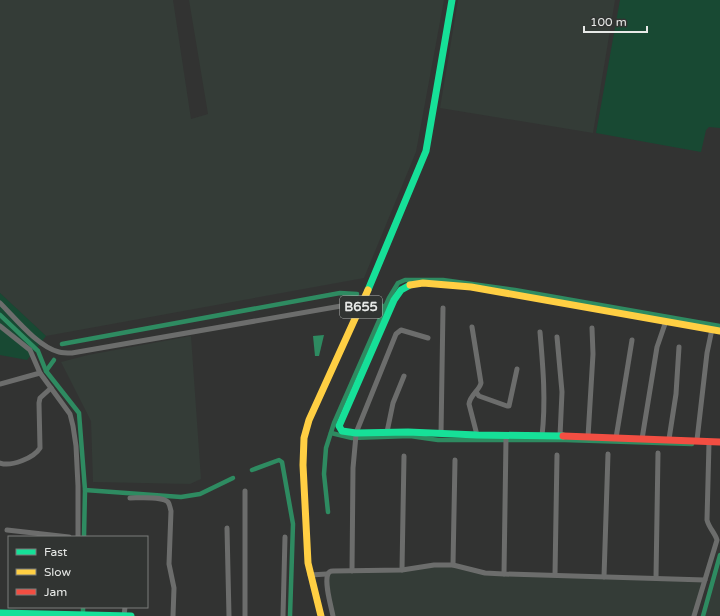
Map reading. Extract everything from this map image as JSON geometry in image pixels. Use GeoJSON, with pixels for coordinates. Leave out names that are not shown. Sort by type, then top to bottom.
{"type":"FeatureCollection","features":[{"type":"Feature","properties":{"kind":"street","name":"B655"},"geometry":{"type":"LineString","coordinates":[[321,616],[308,563],[303,465],[304,438],[309,420],[364,302],[426,150],[452,0]]}},
{"type":"Feature","properties":{"kind":"street"},"geometry":{"type":"LineString","coordinates":[[720,331],[471,287],[423,283],[408,285],[401,290],[394,300],[339,426],[342,431],[356,436],[387,432],[477,435],[506,439],[560,436],[697,440],[709,444],[720,441]]}},
{"type":"Feature","properties":{"kind":"street"},"geometry":{"type":"LineString","coordinates":[[0,303],[37,340],[48,348],[59,352],[72,353],[364,302]]}},
{"type":"Feature","properties":{"kind":"street"},"geometry":{"type":"LineString","coordinates":[[340,306],[350,308],[357,316]]}},
{"type":"Feature","properties":{"kind":"street"},"geometry":{"type":"LineString","coordinates":[[441,434],[443,308]]}},
{"type":"Feature","properties":{"kind":"street"},"geometry":{"type":"LineString","coordinates":[[642,439],[650,400],[652,375],[656,354],[666,321]]}},
{"type":"Feature","properties":{"kind":"street"},"geometry":{"type":"LineString","coordinates":[[0,326],[30,350],[40,373],[65,405],[70,414],[76,446],[78,536]]}},
{"type":"Feature","properties":{"kind":"street"},"geometry":{"type":"LineString","coordinates":[[472,327],[481,383],[469,404],[477,435]]}},
{"type":"Feature","properties":{"kind":"street"},"geometry":{"type":"LineString","coordinates":[[588,437],[594,354],[592,328]]}},
{"type":"Feature","properties":{"kind":"street"},"geometry":{"type":"LineString","coordinates":[[697,440],[707,353],[712,329]]}},
{"type":"Feature","properties":{"kind":"street"},"geometry":{"type":"LineString","coordinates":[[352,571],[356,436],[396,334],[401,330],[428,338]]}},
{"type":"Feature","properties":{"kind":"street"},"geometry":{"type":"LineString","coordinates":[[540,332],[544,376],[545,412],[542,436]]}},
{"type":"Feature","properties":{"kind":"street"},"geometry":{"type":"LineString","coordinates":[[557,337],[562,392],[560,436]]}},
{"type":"Feature","properties":{"kind":"street"},"geometry":{"type":"LineString","coordinates":[[616,438],[632,340]]}},
{"type":"Feature","properties":{"kind":"street"},"geometry":{"type":"LineString","coordinates":[[669,439],[676,394],[680,347]]}},
{"type":"Feature","properties":{"kind":"street"},"geometry":{"type":"LineString","coordinates":[[476,392],[479,396],[509,406],[517,369]]}},
{"type":"Feature","properties":{"kind":"street"},"geometry":{"type":"LineString","coordinates":[[0,384],[40,373]]}},
{"type":"Feature","properties":{"kind":"street"},"geometry":{"type":"LineString","coordinates":[[387,432],[393,403],[404,376]]}},
{"type":"Feature","properties":{"kind":"street"},"geometry":{"type":"LineString","coordinates":[[0,463],[4,464],[21,461],[38,452],[40,448],[40,398],[51,388]]}},
{"type":"Feature","properties":{"kind":"street"},"geometry":{"type":"LineString","coordinates":[[504,574],[506,439]]}},
{"type":"Feature","properties":{"kind":"street"},"geometry":{"type":"LineString","coordinates":[[694,616],[717,540],[716,535],[709,526],[707,520],[709,444]]}},
{"type":"Feature","properties":{"kind":"street"},"geometry":{"type":"LineString","coordinates":[[656,578],[658,453]]}},
{"type":"Feature","properties":{"kind":"street"},"geometry":{"type":"LineString","coordinates":[[604,576],[608,454]]}},
{"type":"Feature","properties":{"kind":"street"},"geometry":{"type":"LineString","coordinates":[[554,575],[557,455]]}},
{"type":"Feature","properties":{"kind":"street"},"geometry":{"type":"LineString","coordinates":[[402,570],[404,456]]}},
{"type":"Feature","properties":{"kind":"street"},"geometry":{"type":"LineString","coordinates":[[453,565],[455,460]]}},
{"type":"Feature","properties":{"kind":"street"},"geometry":{"type":"LineString","coordinates":[[245,491],[245,616]]}},
{"type":"Feature","properties":{"kind":"street"},"geometry":{"type":"LineString","coordinates":[[130,498],[159,498],[170,504],[169,564],[174,588],[173,616]]}},
{"type":"Feature","properties":{"kind":"street"},"geometry":{"type":"LineString","coordinates":[[227,528],[229,616]]}},
{"type":"Feature","properties":{"kind":"street"},"geometry":{"type":"LineString","coordinates":[[7,530],[59,536]]}},
{"type":"Feature","properties":{"kind":"street"},"geometry":{"type":"LineString","coordinates":[[283,616],[285,537]]}},
{"type":"Feature","properties":{"kind":"street"},"geometry":{"type":"LineString","coordinates":[[310,575],[328,574],[333,570],[402,570],[434,565],[453,565],[485,573],[705,580]]}},
{"type":"Feature","properties":{"kind":"street"},"geometry":{"type":"LineString","coordinates":[[328,574],[327,585],[333,616]]}},
{"type":"Feature","properties":{"kind":"street"},"geometry":{"type":"LineString","coordinates":[[0,613],[77,612],[90,615],[131,616]]}},
{"type":"Feature","properties":{"kind":"shaded area"},"geometry":{"type":"Polygon","coordinates":[[[0,0],[173,0],[191,119],[208,114],[189,0],[444,0],[416,152],[364,278],[46,336],[0,293],[0,0]]]}},
{"type":"Feature","properties":{"kind":"shaded area"},"geometry":{"type":"Polygon","coordinates":[[[458,0],[615,0],[593,133],[440,108],[458,0]]]}},
{"type":"Feature","properties":{"kind":"shaded area"},"geometry":{"type":"Polygon","coordinates":[[[620,0],[720,0],[720,128],[709,127],[706,130],[701,152],[596,133],[620,0]]]}},
{"type":"Feature","properties":{"kind":"shaded area"},"geometry":{"type":"Polygon","coordinates":[[[0,293],[46,336],[27,360],[0,355],[0,293]]]}},
{"type":"Feature","properties":{"kind":"shaded area"},"geometry":{"type":"Polygon","coordinates":[[[324,335],[319,356],[315,356],[313,336],[324,335]]]}},
{"type":"Feature","properties":{"kind":"shaded area"},"geometry":{"type":"Polygon","coordinates":[[[191,336],[201,479],[190,484],[93,482],[91,421],[61,362],[88,355],[191,336]]]}},
{"type":"Feature","properties":{"kind":"shaded area"},"geometry":{"type":"Polygon","coordinates":[[[720,564],[720,616],[705,616],[720,564]]]}},
{"type":"Feature","properties":{"kind":"shaded area"},"geometry":{"type":"Polygon","coordinates":[[[443,565],[485,574],[705,581],[695,616],[334,616],[328,579],[330,572],[443,565]]]}},
{"type":"Feature","properties":{"kind":"waterway"},"geometry":{"type":"LineString","coordinates":[[328,512],[324,474],[326,448],[334,423],[389,298],[398,283],[405,280],[443,280],[515,290],[720,326]]}},
{"type":"Feature","properties":{"kind":"waterway"},"geometry":{"type":"LineString","coordinates":[[62,344],[340,293],[357,294]]}},
{"type":"Feature","properties":{"kind":"waterway"},"geometry":{"type":"LineString","coordinates":[[376,303],[385,307]]}},
{"type":"Feature","properties":{"kind":"waterway"},"geometry":{"type":"LineString","coordinates":[[0,315],[38,351],[46,371],[79,413],[85,490],[84,536]]}},
{"type":"Feature","properties":{"kind":"waterway"},"geometry":{"type":"LineString","coordinates":[[46,371],[54,360]]}},
{"type":"Feature","properties":{"kind":"waterway"},"geometry":{"type":"LineString","coordinates":[[331,433],[352,438],[410,436],[438,440],[565,440],[692,444]]}},
{"type":"Feature","properties":{"kind":"waterway"},"geometry":{"type":"LineString","coordinates":[[252,470],[279,460],[282,462],[293,524],[290,616]]}},
{"type":"Feature","properties":{"kind":"waterway"},"geometry":{"type":"LineString","coordinates":[[85,490],[181,497],[200,494],[233,478]]}},
{"type":"Feature","properties":{"kind":"waterway"},"geometry":{"type":"LineString","coordinates":[[703,616],[720,555]]}},
{"type":"Feature","properties":{"kind":"waterway"},"geometry":{"type":"LineString","coordinates":[[83,608],[83,616]]}},
{"type":"Feature","properties":{"kind":"traffic: fast"},"geometry":{"type":"LineString","coordinates":[[368,290],[426,151],[452,0]]}},
{"type":"Feature","properties":{"kind":"traffic: fast"},"geometry":{"type":"LineString","coordinates":[[410,285],[401,290],[394,300],[339,426],[342,431],[356,433],[408,432],[477,435],[563,436]]}},
{"type":"Feature","properties":{"kind":"traffic: fast"},"geometry":{"type":"LineString","coordinates":[[0,613],[131,616]]}},
{"type":"Feature","properties":{"kind":"traffic: slow"},"geometry":{"type":"LineString","coordinates":[[410,285],[423,283],[471,287],[720,331]]}},
{"type":"Feature","properties":{"kind":"traffic: slow"},"geometry":{"type":"LineString","coordinates":[[321,616],[308,563],[303,465],[304,438],[309,420],[368,290]]}},
{"type":"Feature","properties":{"kind":"traffic: jam"},"geometry":{"type":"LineString","coordinates":[[563,436],[720,442]]}}]}
